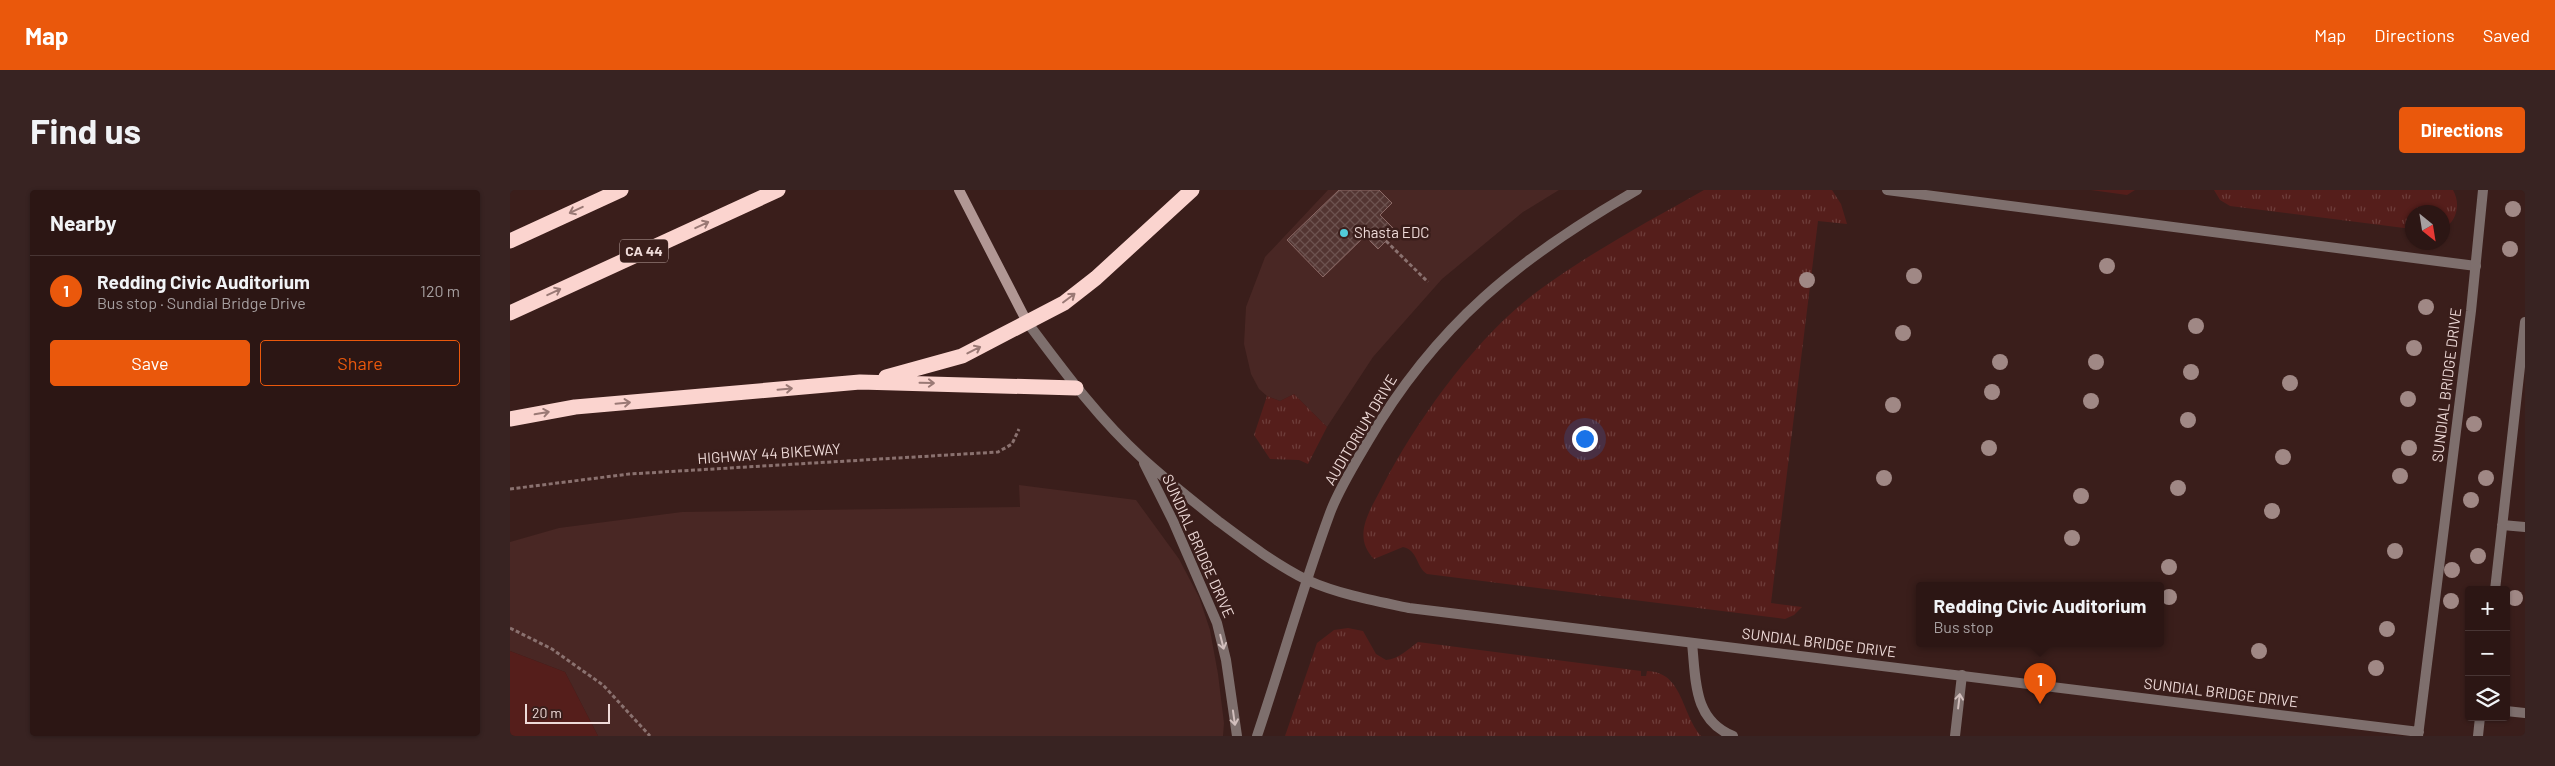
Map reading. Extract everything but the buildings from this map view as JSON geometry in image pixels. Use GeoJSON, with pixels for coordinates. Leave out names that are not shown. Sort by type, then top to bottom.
{"type":"FeatureCollection","features":[{"type":"Feature","properties":{"kind":"highway"},"geometry":{"type":"LineString","coordinates":[[510,241],[621,190]]}},
{"type":"Feature","properties":{"kind":"highway","name":"CA 44"},"geometry":{"type":"LineString","coordinates":[[510,313],[778,190]]}},
{"type":"Feature","properties":{"kind":"highway"},"geometry":{"type":"LineString","coordinates":[[510,419],[575,407],[860,382],[914,371],[962,356],[1064,303],[1096,278],[1192,190]]}},
{"type":"Feature","properties":{"kind":"highway"},"geometry":{"type":"LineString","coordinates":[[860,382],[1076,388]]}},
{"type":"Feature","properties":{"kind":"main road","name":"SUNDIAL BRIDGE DRIVE"},"geometry":{"type":"LineString","coordinates":[[959,190],[1027,322]]}},
{"type":"Feature","properties":{"kind":"street","name":"AUDITORIUM DRIVE"},"geometry":{"type":"LineString","coordinates":[[1308,580],[1331,511],[1359,457],[1397,395],[1436,344],[1488,292],[1526,261],[1588,218],[1637,190]]}},
{"type":"Feature","properties":{"kind":"street"},"geometry":{"type":"LineString","coordinates":[[1887,190],[2476,266]]}},
{"type":"Feature","properties":{"kind":"street","name":"SUNDIAL BRIDGE DRIVE"},"geometry":{"type":"LineString","coordinates":[[1027,322],[1076,388],[1141,458],[1252,546],[1308,580],[1380,602],[1409,608],[1962,675],[2418,734],[2476,266],[2483,190]]}},
{"type":"Feature","properties":{"kind":"street"},"geometry":{"type":"LineString","coordinates":[[2495,586],[2525,322]]}},
{"type":"Feature","properties":{"kind":"street","name":"SUNDIAL BRIDGE DRIVE"},"geometry":{"type":"LineString","coordinates":[[1141,458],[1173,522],[1217,623],[1226,660],[1237,736]]}},
{"type":"Feature","properties":{"kind":"street"},"geometry":{"type":"LineString","coordinates":[[2502,525],[2525,527]]}},
{"type":"Feature","properties":{"kind":"street"},"geometry":{"type":"LineString","coordinates":[[1257,736],[1308,580]]}},
{"type":"Feature","properties":{"kind":"street"},"geometry":{"type":"LineString","coordinates":[[1692,642],[1697,687],[1704,712],[1716,728],[1733,736]]}},
{"type":"Feature","properties":{"kind":"street"},"geometry":{"type":"LineString","coordinates":[[1955,736],[1962,675]]}},
{"type":"Feature","properties":{"kind":"street"},"geometry":{"type":"LineString","coordinates":[[2510,712],[2525,713]]}},
{"type":"Feature","properties":{"kind":"street"},"geometry":{"type":"LineString","coordinates":[[2478,736],[2480,721]]}},
{"type":"Feature","properties":{"kind":"path"},"geometry":{"type":"LineString","coordinates":[[1386,241],[1428,282]]}},
{"type":"Feature","properties":{"kind":"path","name":"HIGHWAY 44 BIKEWAY"},"geometry":{"type":"LineString","coordinates":[[510,489],[629,474],[998,452],[1012,444],[1020,430]]}},
{"type":"Feature","properties":{"kind":"path"},"geometry":{"type":"LineString","coordinates":[[510,628],[552,649],[603,685],[650,736]]}},
{"type":"Feature","properties":{"kind":"shaded area"},"geometry":{"type":"Polygon","coordinates":[[[1328,190],[1559,190],[1523,212],[1442,279],[1373,357],[1327,427],[1294,394],[1280,401],[1267,396],[1259,389],[1251,374],[1244,344],[1246,307],[1265,257],[1328,190]]]}},
{"type":"Feature","properties":{"kind":"shaded area"},"geometry":{"type":"Polygon","coordinates":[[[1019,485],[1136,500],[1179,559],[1199,597],[1210,630],[1218,674],[1224,723],[1223,736],[598,736],[565,672],[510,651],[510,542],[559,528],[682,512],[1020,507],[1019,485]]]}},
{"type":"Feature","properties":{"kind":"green space"},"geometry":{"type":"Polygon","coordinates":[[[1704,190],[1832,190],[1841,204],[1847,224],[1818,221],[1771,603],[1802,607],[1794,615],[1785,619],[1427,574],[1423,571],[1412,552],[1403,547],[1374,559],[1367,550],[1364,541],[1365,523],[1373,504],[1413,433],[1473,353],[1518,307],[1561,274],[1704,190]]]}},
{"type":"Feature","properties":{"kind":"green space"},"geometry":{"type":"Polygon","coordinates":[[[2091,190],[2135,190],[2127,195],[2091,190]]]}},
{"type":"Feature","properties":{"kind":"green space"},"geometry":{"type":"Polygon","coordinates":[[[2214,190],[2453,190],[2457,206],[2450,224],[2450,205],[2405,205],[2405,228],[2230,206],[2220,200],[2214,190]]]}},
{"type":"Feature","properties":{"kind":"green space"},"geometry":{"type":"Polygon","coordinates":[[[1294,394],[1327,427],[1308,464],[1299,460],[1270,459],[1254,435],[1267,396],[1280,401],[1294,394]]]}},
{"type":"Feature","properties":{"kind":"green space"},"geometry":{"type":"Polygon","coordinates":[[[1348,628],[1363,631],[1376,654],[1386,660],[1399,656],[1418,642],[1641,671],[1641,676],[1646,676],[1647,671],[1659,673],[1668,678],[1675,686],[1694,727],[1701,736],[1285,736],[1317,643],[1334,630],[1348,628]]]}},
{"type":"Feature","properties":{"kind":"green space"},"geometry":{"type":"Polygon","coordinates":[[[510,651],[565,672],[598,736],[510,736],[510,651]]]}},
{"type":"Feature","properties":{"kind":"place","name":"Shasta EDC"},"geometry":{"type":"Point","coordinates":[1344,233]}},
{"type":"Feature","properties":{"kind":"place","name":"Redding Civic Auditorium"},"geometry":{"type":"Point","coordinates":[2040,704]}}]}
